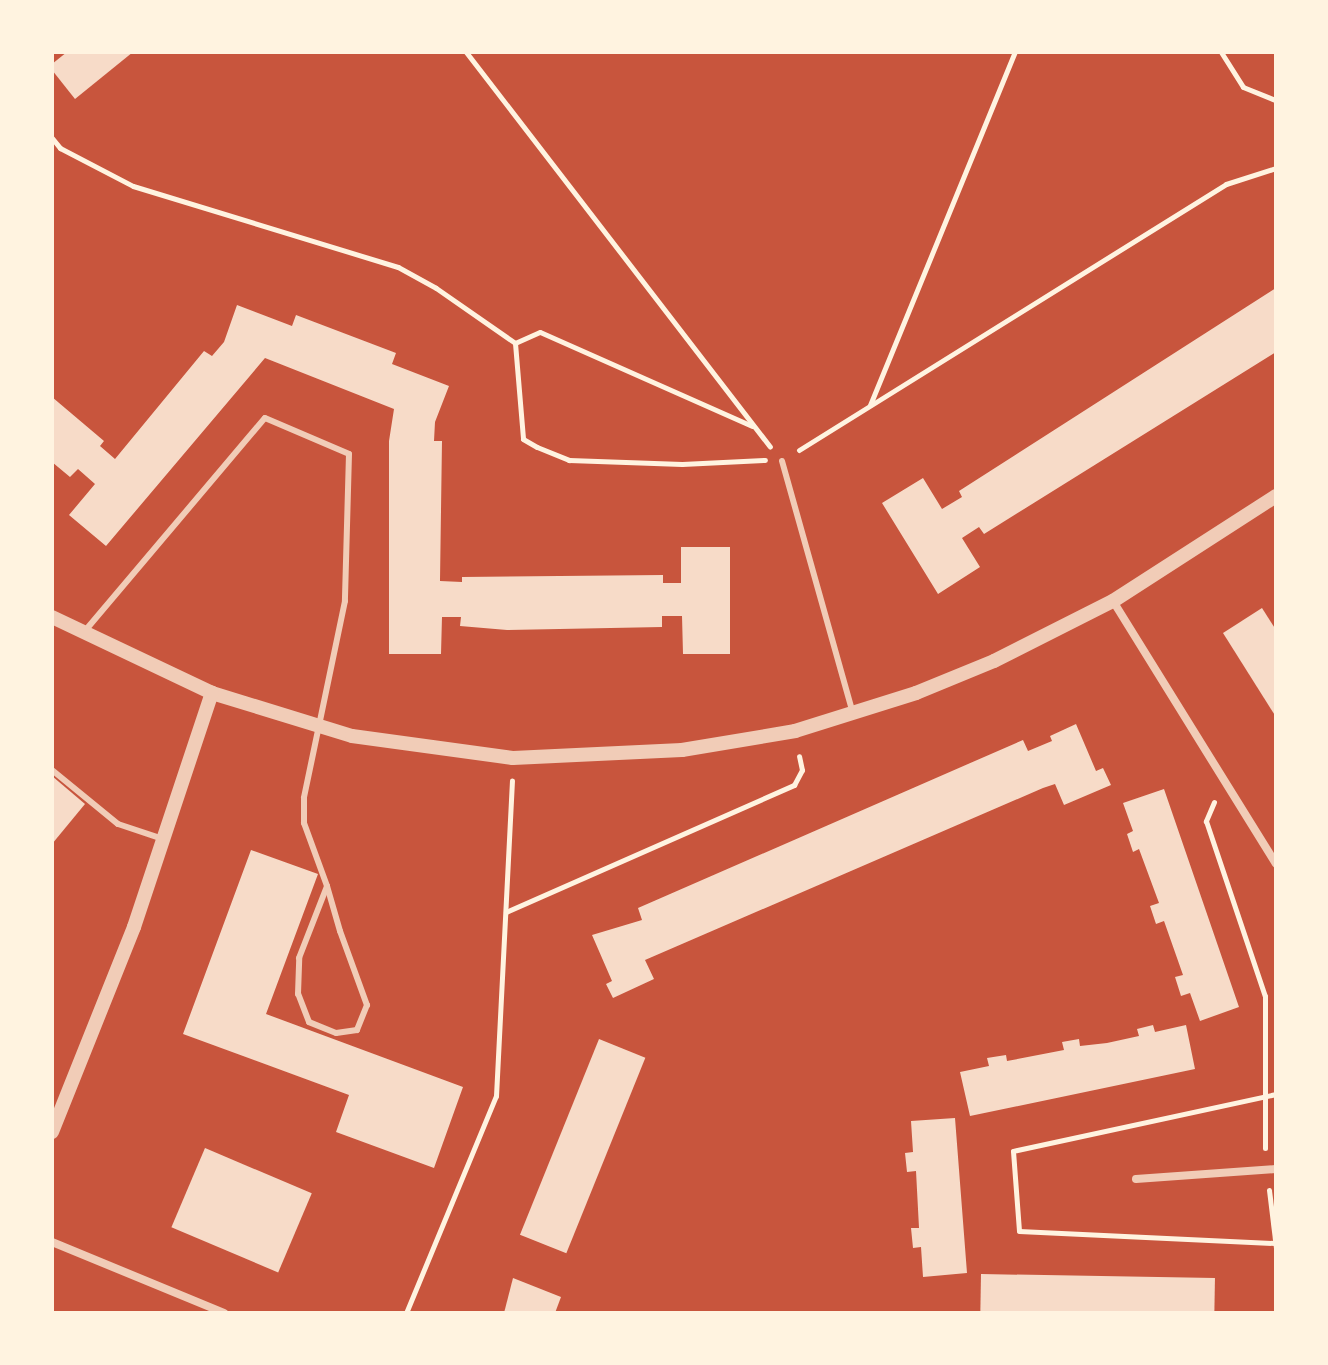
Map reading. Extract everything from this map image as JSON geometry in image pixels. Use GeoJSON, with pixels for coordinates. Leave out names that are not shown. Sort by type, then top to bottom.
{"type":"FeatureCollection","features":[{"type":"Feature","properties":{"kind":"street"},"geometry":{"type":"LineString","coordinates":[[52,617],[82,635],[212,693],[317,727],[513,758],[682,750],[795,731],[994,661],[1113,601],[1276,496]]}},
{"type":"Feature","properties":{"kind":"street"},"geometry":{"type":"LineString","coordinates":[[1113,601],[1276,864]]}},
{"type":"Feature","properties":{"kind":"street"},"geometry":{"type":"LineString","coordinates":[[54,1123],[163,839],[212,693]]}},
{"type":"Feature","properties":{"kind":"street"},"geometry":{"type":"LineString","coordinates":[[1136,1179],[1271,1169]]}},
{"type":"Feature","properties":{"kind":"street"},"geometry":{"type":"LineString","coordinates":[[52,1242],[224,1313]]}},
{"type":"Feature","properties":{"kind":"lane"},"geometry":{"type":"LineString","coordinates":[[82,635],[265,418],[349,454],[345,601],[317,727],[304,823],[327,886],[367,1005],[357,1030],[336,1033],[309,1022],[298,994],[299,958],[327,886]]}},
{"type":"Feature","properties":{"kind":"lane"},"geometry":{"type":"LineString","coordinates":[[782,461],[853,713]]}},
{"type":"Feature","properties":{"kind":"lane"},"geometry":{"type":"LineString","coordinates":[[52,770],[118,824],[163,839]]}},
{"type":"Feature","properties":{"kind":"path"},"geometry":{"type":"LineString","coordinates":[[466,52],[782,461]]}},
{"type":"Feature","properties":{"kind":"path"},"geometry":{"type":"LineString","coordinates":[[870,406],[1015,52]]}},
{"type":"Feature","properties":{"kind":"path"},"geometry":{"type":"LineString","coordinates":[[1221,52],[1243,87],[1276,100]]}},
{"type":"Feature","properties":{"kind":"path"},"geometry":{"type":"LineString","coordinates":[[52,138],[60,148],[133,186],[398,267],[515,343]]}},
{"type":"Feature","properties":{"kind":"path"},"geometry":{"type":"LineString","coordinates":[[515,343],[523,439],[537,447],[569,460],[596,462],[782,461],[1226,184],[1276,168]]}},
{"type":"Feature","properties":{"kind":"path"},"geometry":{"type":"LineString","coordinates":[[515,343],[540,332],[755,428]]}},
{"type":"Feature","properties":{"kind":"path"},"geometry":{"type":"LineString","coordinates":[[506,912],[794,785],[802,770],[795,731]]}},
{"type":"Feature","properties":{"kind":"path"},"geometry":{"type":"LineString","coordinates":[[406,1313],[496,1096],[513,758]]}},
{"type":"Feature","properties":{"kind":"path"},"geometry":{"type":"LineString","coordinates":[[1229,788],[1210,806],[1206,821],[1265,996],[1276,1248]]}},
{"type":"Feature","properties":{"kind":"building"},"geometry":{"type":"Polygon","coordinates":[[[67,52],[133,52],[75,99],[52,70],[52,64],[67,52]]]}},
{"type":"Feature","properties":{"kind":"building"},"geometry":{"type":"Polygon","coordinates":[[[1276,288],[1276,352],[984,534],[979,527],[962,538],[980,567],[938,594],[882,503],[923,478],[942,509],[962,497],[959,491],[1276,288]]]}},
{"type":"Feature","properties":{"kind":"building"},"geometry":{"type":"Polygon","coordinates":[[[237,305],[292,326],[296,315],[396,353],[392,364],[449,386],[435,422],[434,441],[442,441],[440,581],[462,582],[462,577],[663,575],[663,583],[681,583],[681,547],[730,547],[730,654],[683,654],[682,616],[662,616],[662,627],[507,630],[460,626],[461,617],[442,617],[441,654],[389,654],[389,441],[394,409],[265,358],[106,546],[69,515],[95,484],[78,469],[70,477],[52,462],[52,397],[104,441],[100,446],[115,459],[204,351],[212,356],[224,342],[237,305]]]}},
{"type":"Feature","properties":{"kind":"building"},"geometry":{"type":"Polygon","coordinates":[[[1262,608],[1276,630],[1276,717],[1223,633],[1262,608]]]}},
{"type":"Feature","properties":{"kind":"building"},"geometry":{"type":"Polygon","coordinates":[[[1076,724],[1096,771],[1103,768],[1111,785],[1064,805],[1055,784],[1043,788],[645,960],[654,979],[613,998],[606,984],[612,981],[592,935],[642,920],[638,908],[1023,740],[1028,751],[1052,741],[1050,736],[1076,724]]]}},
{"type":"Feature","properties":{"kind":"building"},"geometry":{"type":"Polygon","coordinates":[[[52,776],[85,804],[52,844],[52,776]]]}},
{"type":"Feature","properties":{"kind":"building"},"geometry":{"type":"Polygon","coordinates":[[[1164,789],[1239,1007],[1200,1021],[1190,993],[1181,996],[1175,977],[1183,975],[1164,921],[1156,924],[1150,906],[1159,903],[1139,849],[1133,852],[1127,834],[1133,831],[1123,803],[1164,789]]]}},
{"type":"Feature","properties":{"kind":"building"},"geometry":{"type":"Polygon","coordinates":[[[251,850],[318,874],[266,1014],[463,1087],[434,1168],[336,1132],[349,1095],[183,1034],[251,850]]]}},
{"type":"Feature","properties":{"kind":"building"},"geometry":{"type":"Polygon","coordinates":[[[1153,1025],[1155,1032],[1186,1025],[1195,1069],[970,1116],[960,1072],[989,1066],[987,1058],[1006,1055],[1007,1061],[1064,1050],[1062,1042],[1079,1039],[1080,1046],[1107,1043],[1139,1036],[1137,1029],[1153,1025]]]}},
{"type":"Feature","properties":{"kind":"building"},"geometry":{"type":"Polygon","coordinates":[[[599,1039],[645,1058],[566,1253],[520,1235],[599,1039]]]}},
{"type":"Feature","properties":{"kind":"building"},"geometry":{"type":"Polygon","coordinates":[[[955,1118],[967,1273],[923,1277],[921,1247],[913,1248],[911,1228],[919,1228],[916,1171],[907,1172],[905,1153],[913,1152],[911,1121],[955,1118]]]}},
{"type":"Feature","properties":{"kind":"building"},"geometry":{"type":"Polygon","coordinates":[[[205,1148],[312,1193],[278,1272],[171,1227],[205,1148]]]}},
{"type":"Feature","properties":{"kind":"building"},"geometry":{"type":"Polygon","coordinates":[[[981,1274],[1215,1278],[1214,1313],[980,1313],[981,1274]]]}},
{"type":"Feature","properties":{"kind":"building"},"geometry":{"type":"Polygon","coordinates":[[[513,1278],[561,1297],[555,1313],[504,1313],[513,1278]]]}}]}
